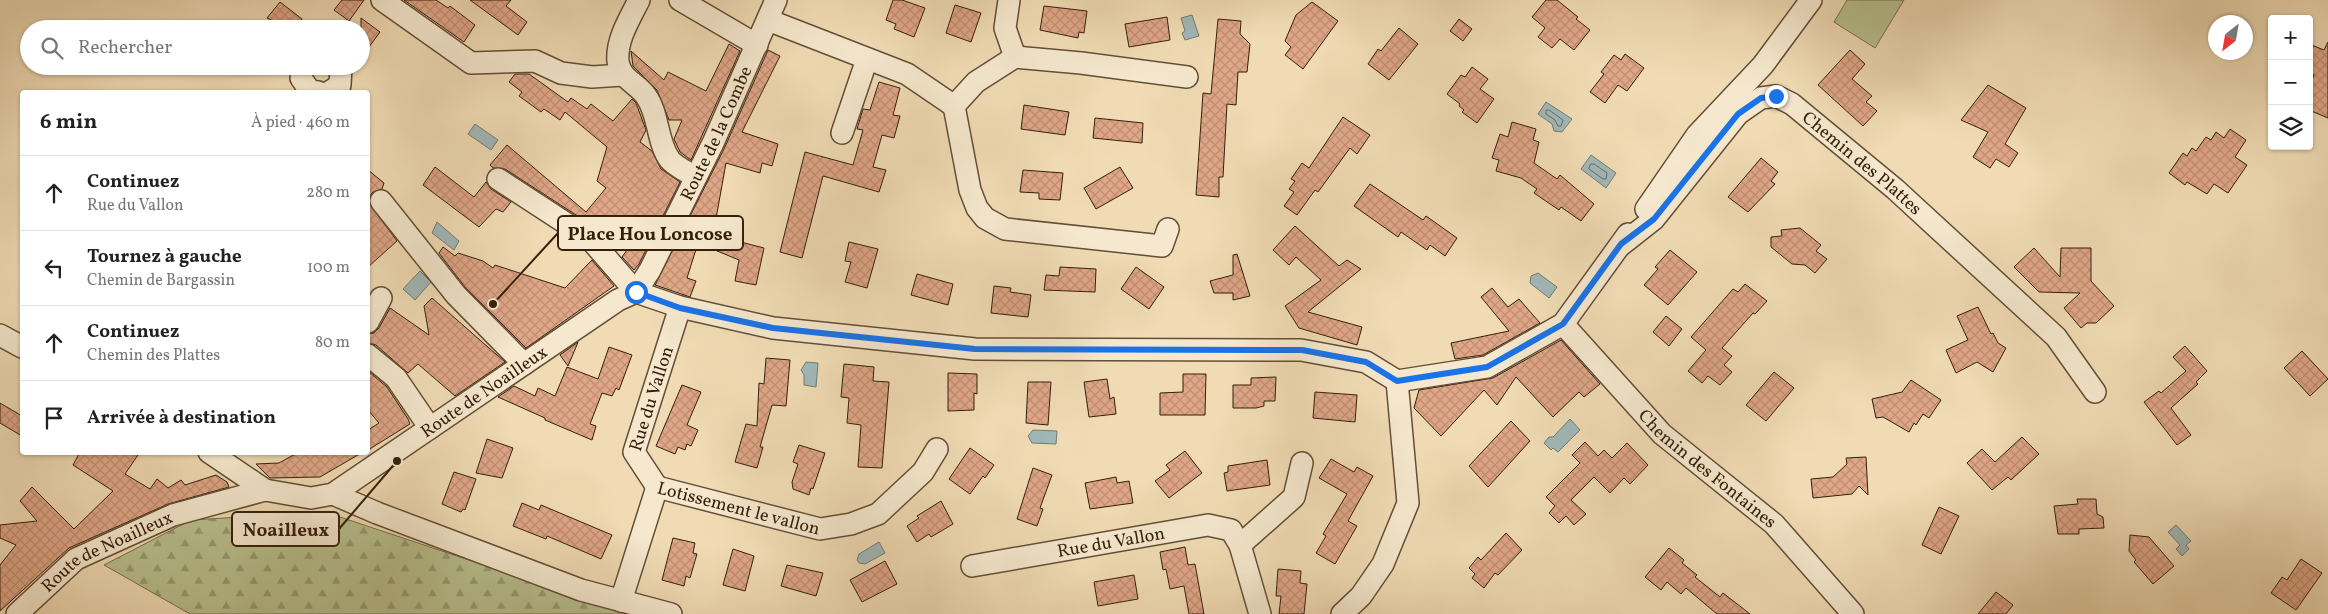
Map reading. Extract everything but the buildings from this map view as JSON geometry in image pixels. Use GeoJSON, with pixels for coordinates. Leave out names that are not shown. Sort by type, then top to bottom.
{"type":"FeatureCollection","features":[{"type":"Feature","properties":{"kind":"street"},"geometry":{"type":"LineString","coordinates":[[382,0],[470,62],[535,61],[561,74],[592,77],[623,75]]}},
{"type":"Feature","properties":{"kind":"street"},"geometry":{"type":"LineString","coordinates":[[639,0],[626,26],[619,46],[618,62],[623,75],[646,95],[661,134],[663,149],[672,162],[695,177]]}},
{"type":"Feature","properties":{"kind":"street","name":"Route de la Combe"},"geometry":{"type":"LineString","coordinates":[[636,292],[650,270],[713,142],[776,0]]}},
{"type":"Feature","properties":{"kind":"street"},"geometry":{"type":"LineString","coordinates":[[1009,0],[1005,28],[1015,57]]}},
{"type":"Feature","properties":{"kind":"street"},"geometry":{"type":"LineString","coordinates":[[498,179],[590,239],[636,292],[680,308],[773,328],[975,349],[1302,350],[1366,362],[1397,381],[1487,367],[1563,324],[1696,135],[1763,66],[1811,0]]}},
{"type":"Feature","properties":{"kind":"street"},"geometry":{"type":"LineString","coordinates":[[684,1],[757,45]]}},
{"type":"Feature","properties":{"kind":"street"},"geometry":{"type":"LineString","coordinates":[[768,20],[907,74],[954,106],[970,190],[977,208],[985,218],[996,225],[1005,229],[1162,246],[1168,229]]}},
{"type":"Feature","properties":{"kind":"street"},"geometry":{"type":"LineString","coordinates":[[954,106],[976,82],[1015,57],[1081,63],[1187,77]]}},
{"type":"Feature","properties":{"kind":"street"},"geometry":{"type":"LineString","coordinates":[[842,133],[867,58]]}},
{"type":"Feature","properties":{"kind":"street"},"geometry":{"type":"LineString","coordinates":[[302,75],[301,78],[309,90]]}},
{"type":"Feature","properties":{"kind":"street"},"geometry":{"type":"LineString","coordinates":[[332,90],[340,84],[342,75]]}},
{"type":"Feature","properties":{"kind":"street","name":"Chemin des Plattes"},"geometry":{"type":"LineString","coordinates":[[1621,244],[1654,219],[1738,114],[1761,98],[1776,96],[1792,104],[1895,189],[2029,311],[2056,337],[2095,392]]}},
{"type":"Feature","properties":{"kind":"street"},"geometry":{"type":"LineString","coordinates":[[381,201],[456,295],[524,364]]}},
{"type":"Feature","properties":{"kind":"street","name":"Route de Noailleux"},"geometry":{"type":"LineString","coordinates":[[333,494],[618,300],[636,292]]}},
{"type":"Feature","properties":{"kind":"street"},"geometry":{"type":"LineString","coordinates":[[370,318],[381,298]]}},
{"type":"Feature","properties":{"kind":"street","name":"Rue du Vallon"},"geometry":{"type":"LineString","coordinates":[[657,487],[634,452],[680,308]]}},
{"type":"Feature","properties":{"kind":"street","name":"Chemin des Fontaines"},"geometry":{"type":"LineString","coordinates":[[1563,324],[1662,434],[1774,524],[1853,614]]}},
{"type":"Feature","properties":{"kind":"street"},"geometry":{"type":"LineString","coordinates":[[0,335],[20,346]]}},
{"type":"Feature","properties":{"kind":"street"},"geometry":{"type":"LineString","coordinates":[[370,357],[396,378],[430,428]]}},
{"type":"Feature","properties":{"kind":"street"},"geometry":{"type":"LineString","coordinates":[[1342,614],[1361,596],[1383,564],[1408,503],[1397,381]]}},
{"type":"Feature","properties":{"kind":"street","name":"Lotissement le vallon"},"geometry":{"type":"LineString","coordinates":[[621,601],[657,487],[820,529],[851,524],[878,514],[922,472],[937,449]]}},
{"type":"Feature","properties":{"kind":"street"},"geometry":{"type":"LineString","coordinates":[[213,455],[265,490],[311,498],[333,494],[368,510],[581,590],[671,614]]}},
{"type":"Feature","properties":{"kind":"street"},"geometry":{"type":"LineString","coordinates":[[1240,545],[1294,497],[1302,463]]}},
{"type":"Feature","properties":{"kind":"street","name":"Route de Noailleux"},"geometry":{"type":"LineString","coordinates":[[17,614],[76,559],[173,515],[265,490]]}},
{"type":"Feature","properties":{"kind":"street","name":"Rue du Vallon"},"geometry":{"type":"LineString","coordinates":[[972,566],[1208,525],[1231,530],[1240,545],[1260,614]]}},
{"type":"Feature","properties":{"kind":"green space"},"geometry":{"type":"Polygon","coordinates":[[[1847,0],[1904,0],[1875,48],[1834,22],[1847,0]]]}},
{"type":"Feature","properties":{"kind":"green space"},"geometry":{"type":"Polygon","coordinates":[[[325,512],[631,614],[190,614],[104,565],[191,520],[325,512]]]}},
{"type":"Feature","properties":{"kind":"water"},"geometry":{"type":"Polygon","coordinates":[[[1192,15],[1199,36],[1185,40],[1182,33],[1185,31],[1181,18],[1192,15]]]}},
{"type":"Feature","properties":{"kind":"water"},"geometry":{"type":"Polygon","coordinates":[[[1546,102],[1572,119],[1562,132],[1554,131],[1552,124],[1538,114],[1546,102]]]}},
{"type":"Feature","properties":{"kind":"water"},"geometry":{"type":"Polygon","coordinates":[[[475,124],[498,140],[491,150],[468,134],[475,124]]]}},
{"type":"Feature","properties":{"kind":"water"},"geometry":{"type":"Polygon","coordinates":[[[1591,155],[1616,173],[1606,188],[1581,169],[1591,155]]]}},
{"type":"Feature","properties":{"kind":"water"},"geometry":{"type":"Polygon","coordinates":[[[437,222],[459,241],[454,250],[432,233],[437,222]]]}},
{"type":"Feature","properties":{"kind":"water"},"geometry":{"type":"Polygon","coordinates":[[[420,271],[431,282],[415,300],[403,289],[420,271]]]}},
{"type":"Feature","properties":{"kind":"water"},"geometry":{"type":"Polygon","coordinates":[[[1538,273],[1557,287],[1549,298],[1530,283],[1531,276],[1538,273]]]}},
{"type":"Feature","properties":{"kind":"water"},"geometry":{"type":"Polygon","coordinates":[[[806,362],[818,363],[816,387],[804,385],[804,375],[801,370],[806,362]]]}},
{"type":"Feature","properties":{"kind":"water"},"geometry":{"type":"Polygon","coordinates":[[[1570,419],[1580,430],[1558,452],[1553,448],[1551,450],[1544,443],[1549,437],[1553,437],[1570,419]]]}},
{"type":"Feature","properties":{"kind":"water"},"geometry":{"type":"Polygon","coordinates":[[[1033,430],[1057,431],[1056,444],[1032,443],[1028,436],[1033,430]]]}},
{"type":"Feature","properties":{"kind":"water"},"geometry":{"type":"Polygon","coordinates":[[[2176,525],[2191,541],[2186,545],[2189,549],[2182,556],[2176,549],[2180,545],[2168,532],[2176,525]]]}},
{"type":"Feature","properties":{"kind":"water"},"geometry":{"type":"Polygon","coordinates":[[[879,542],[885,553],[865,564],[859,563],[857,560],[859,554],[879,542]]]}},
{"type":"Feature","properties":{"kind":"place","name":"Place Hou Loncose"},"geometry":{"type":"Point","coordinates":[493,304]}},
{"type":"Feature","properties":{"kind":"place","name":"Noailleux"},"geometry":{"type":"Point","coordinates":[397,461]}},
{"type":"Feature","properties":{"kind":"route"},"geometry":{"type":"LineString","coordinates":[[636,292],[680,308],[773,328],[975,349],[1302,350],[1366,362],[1397,381],[1487,367],[1563,324],[1621,244],[1654,219],[1738,114],[1761,98],[1776,96]]}}]}
